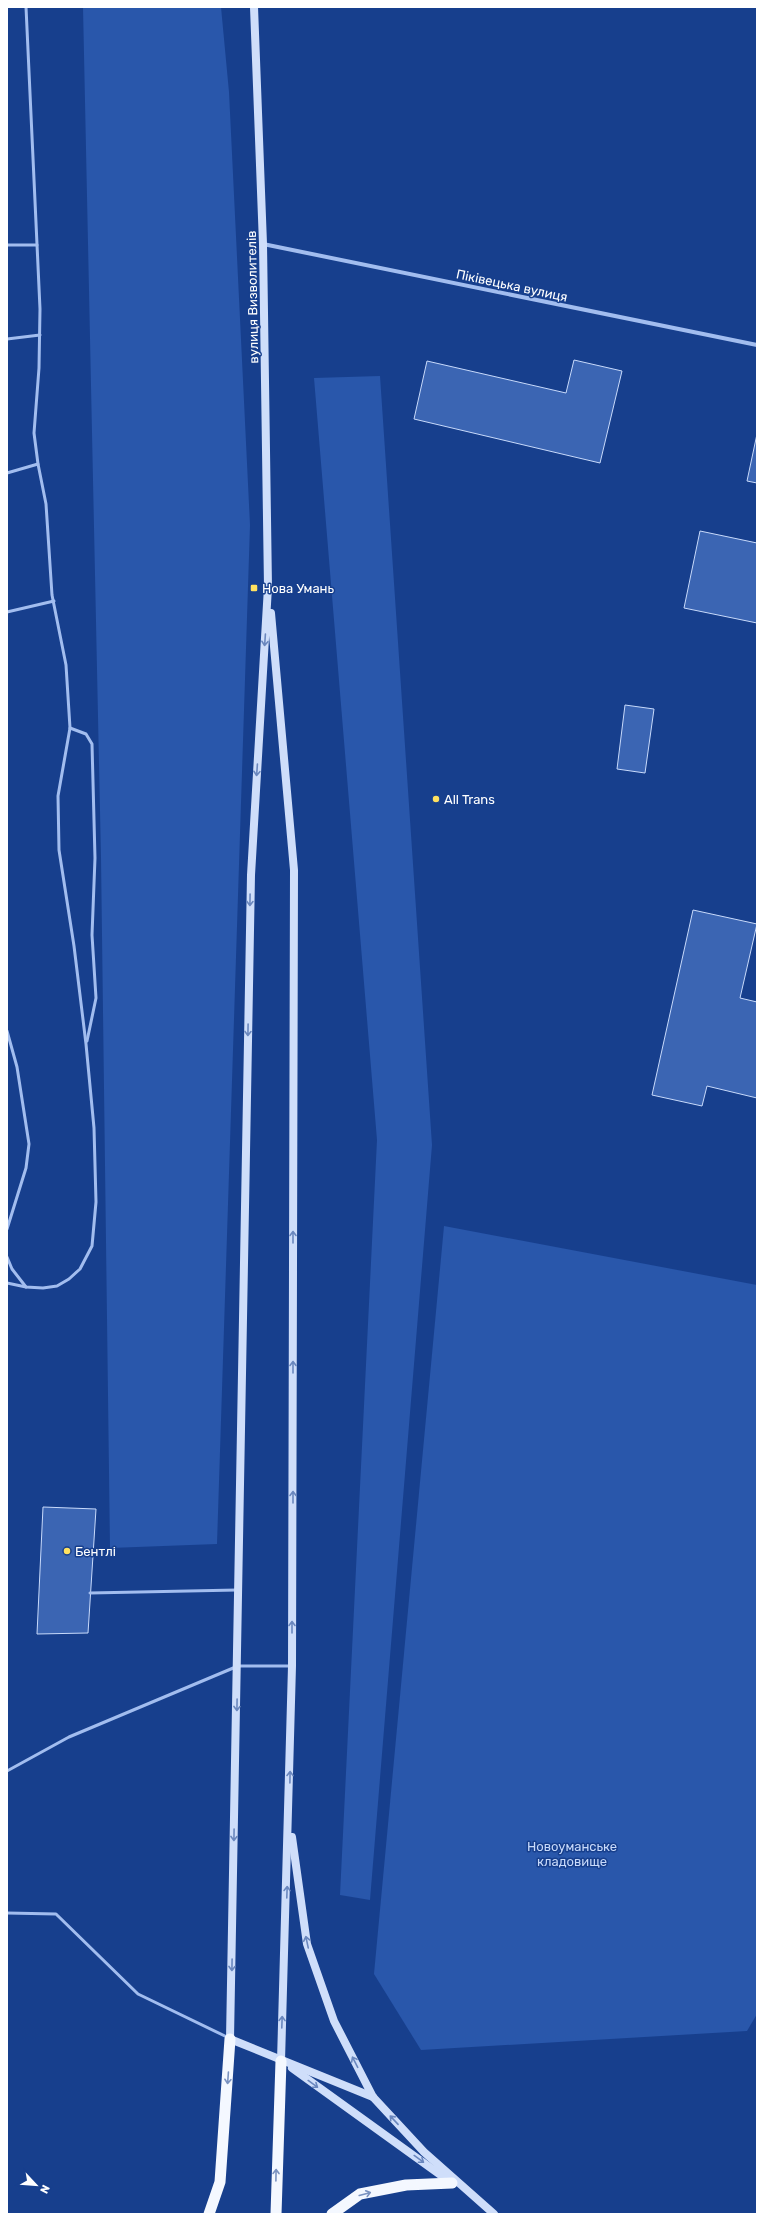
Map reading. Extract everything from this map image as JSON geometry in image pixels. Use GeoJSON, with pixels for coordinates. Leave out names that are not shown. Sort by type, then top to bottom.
{"type":"FeatureCollection","features":[{"type":"Feature","properties":{"kind":"highway"},"geometry":{"type":"LineString","coordinates":[[209,2214],[220,2182],[230,2039]]}},
{"type":"Feature","properties":{"kind":"highway"},"geometry":{"type":"LineString","coordinates":[[276,2214],[281,2061]]}},
{"type":"Feature","properties":{"kind":"highway"},"geometry":{"type":"LineString","coordinates":[[332,2214],[360,2194],[406,2185],[452,2183]]}},
{"type":"Feature","properties":{"kind":"main road","name":"вулиця Визволителів"},"geometry":{"type":"LineString","coordinates":[[254,7],[263,244],[268,587]]}},
{"type":"Feature","properties":{"kind":"main road"},"geometry":{"type":"LineString","coordinates":[[268,587],[250,875],[238,1666],[230,2039],[281,2061],[373,2097]]}},
{"type":"Feature","properties":{"kind":"main road"},"geometry":{"type":"LineString","coordinates":[[268,587],[294,870],[292,1666],[281,2061]]}},
{"type":"Feature","properties":{"kind":"main road"},"geometry":{"type":"LineString","coordinates":[[289,1816],[307,1944],[334,2021],[373,2097],[424,2152],[494,2214]]}},
{"type":"Feature","properties":{"kind":"main road"},"geometry":{"type":"LineString","coordinates":[[281,2061],[494,2214]]}},
{"type":"Feature","properties":{"kind":"street","name":"Піківецька вулиця"},"geometry":{"type":"LineString","coordinates":[[263,244],[757,345]]}},
{"type":"Feature","properties":{"kind":"lane"},"geometry":{"type":"LineString","coordinates":[[7,1283],[26,1287],[43,1288],[57,1286],[69,1279],[80,1269],[92,1246],[95,1229],[96,1172],[86,1044],[74,946],[58,850],[58,796],[70,728],[66,664],[54,601],[46,504],[38,464],[34,433],[40,335],[26,7]]}},
{"type":"Feature","properties":{"kind":"lane"},"geometry":{"type":"LineString","coordinates":[[7,245],[37,245]]}},
{"type":"Feature","properties":{"kind":"lane"},"geometry":{"type":"LineString","coordinates":[[7,339],[40,335]]}},
{"type":"Feature","properties":{"kind":"lane"},"geometry":{"type":"LineString","coordinates":[[7,474],[38,464]]}},
{"type":"Feature","properties":{"kind":"lane"},"geometry":{"type":"LineString","coordinates":[[7,612],[54,601]]}},
{"type":"Feature","properties":{"kind":"lane"},"geometry":{"type":"LineString","coordinates":[[70,728],[86,734],[92,744],[95,858],[92,935],[96,998],[86,1044]]}},
{"type":"Feature","properties":{"kind":"lane"},"geometry":{"type":"LineString","coordinates":[[7,1031],[17,1067],[29,1144],[26,1168],[7,1229]]}},
{"type":"Feature","properties":{"kind":"lane"},"geometry":{"type":"LineString","coordinates":[[7,1257],[12,1269],[26,1287]]}},
{"type":"Feature","properties":{"kind":"lane"},"geometry":{"type":"LineString","coordinates":[[90,1593],[239,1590]]}},
{"type":"Feature","properties":{"kind":"lane"},"geometry":{"type":"LineString","coordinates":[[7,1771],[69,1737],[238,1666],[292,1666]]}},
{"type":"Feature","properties":{"kind":"lane"},"geometry":{"type":"LineString","coordinates":[[7,1913],[56,1914],[138,1994],[230,2039]]}},
{"type":"Feature","properties":{"kind":"green space"},"geometry":{"type":"Polygon","coordinates":[[[83,7],[221,7],[229,92],[250,525],[217,1544],[110,1548],[101,858],[83,7]]]}},
{"type":"Feature","properties":{"kind":"green space"},"geometry":{"type":"Polygon","coordinates":[[[380,376],[432,1145],[370,1900],[340,1895],[377,1140],[314,378],[380,376]]]}},
{"type":"Feature","properties":{"kind":"green space","name":"Новоуманське кладовище"},"geometry":{"type":"Polygon","coordinates":[[[444,1226],[757,1285],[757,2014],[747,2031],[421,2050],[374,1974],[444,1226]]]}},
{"type":"Feature","properties":{"kind":"building"},"geometry":{"type":"Polygon","coordinates":[[[574,360],[622,371],[600,463],[414,419],[427,361],[566,393],[574,360]]]}},
{"type":"Feature","properties":{"kind":"building"},"geometry":{"type":"Polygon","coordinates":[[[757,434],[757,483],[747,481],[757,434]]]}},
{"type":"Feature","properties":{"kind":"building"},"geometry":{"type":"Polygon","coordinates":[[[700,531],[757,543],[757,623],[684,608],[700,531]]]}},
{"type":"Feature","properties":{"kind":"building"},"geometry":{"type":"Polygon","coordinates":[[[625,705],[654,709],[645,773],[617,769],[625,705]]]}},
{"type":"Feature","properties":{"kind":"building"},"geometry":{"type":"Polygon","coordinates":[[[693,910],[757,924],[740,998],[757,1002],[757,1098],[707,1086],[702,1106],[652,1095],[693,910]]]}},
{"type":"Feature","properties":{"kind":"building","name":"Бентлі"},"geometry":{"type":"Polygon","coordinates":[[[43,1507],[96,1509],[88,1633],[37,1634],[43,1507]]]}},
{"type":"Feature","properties":{"kind":"place","name":"Нова Умань"},"geometry":{"type":"Point","coordinates":[254,588]}},
{"type":"Feature","properties":{"kind":"place","name":"All Trans"},"geometry":{"type":"Point","coordinates":[436,799]}},
{"type":"Feature","properties":{"kind":"place","name":"Бентлі"},"geometry":{"type":"Point","coordinates":[67,1551]}}]}
